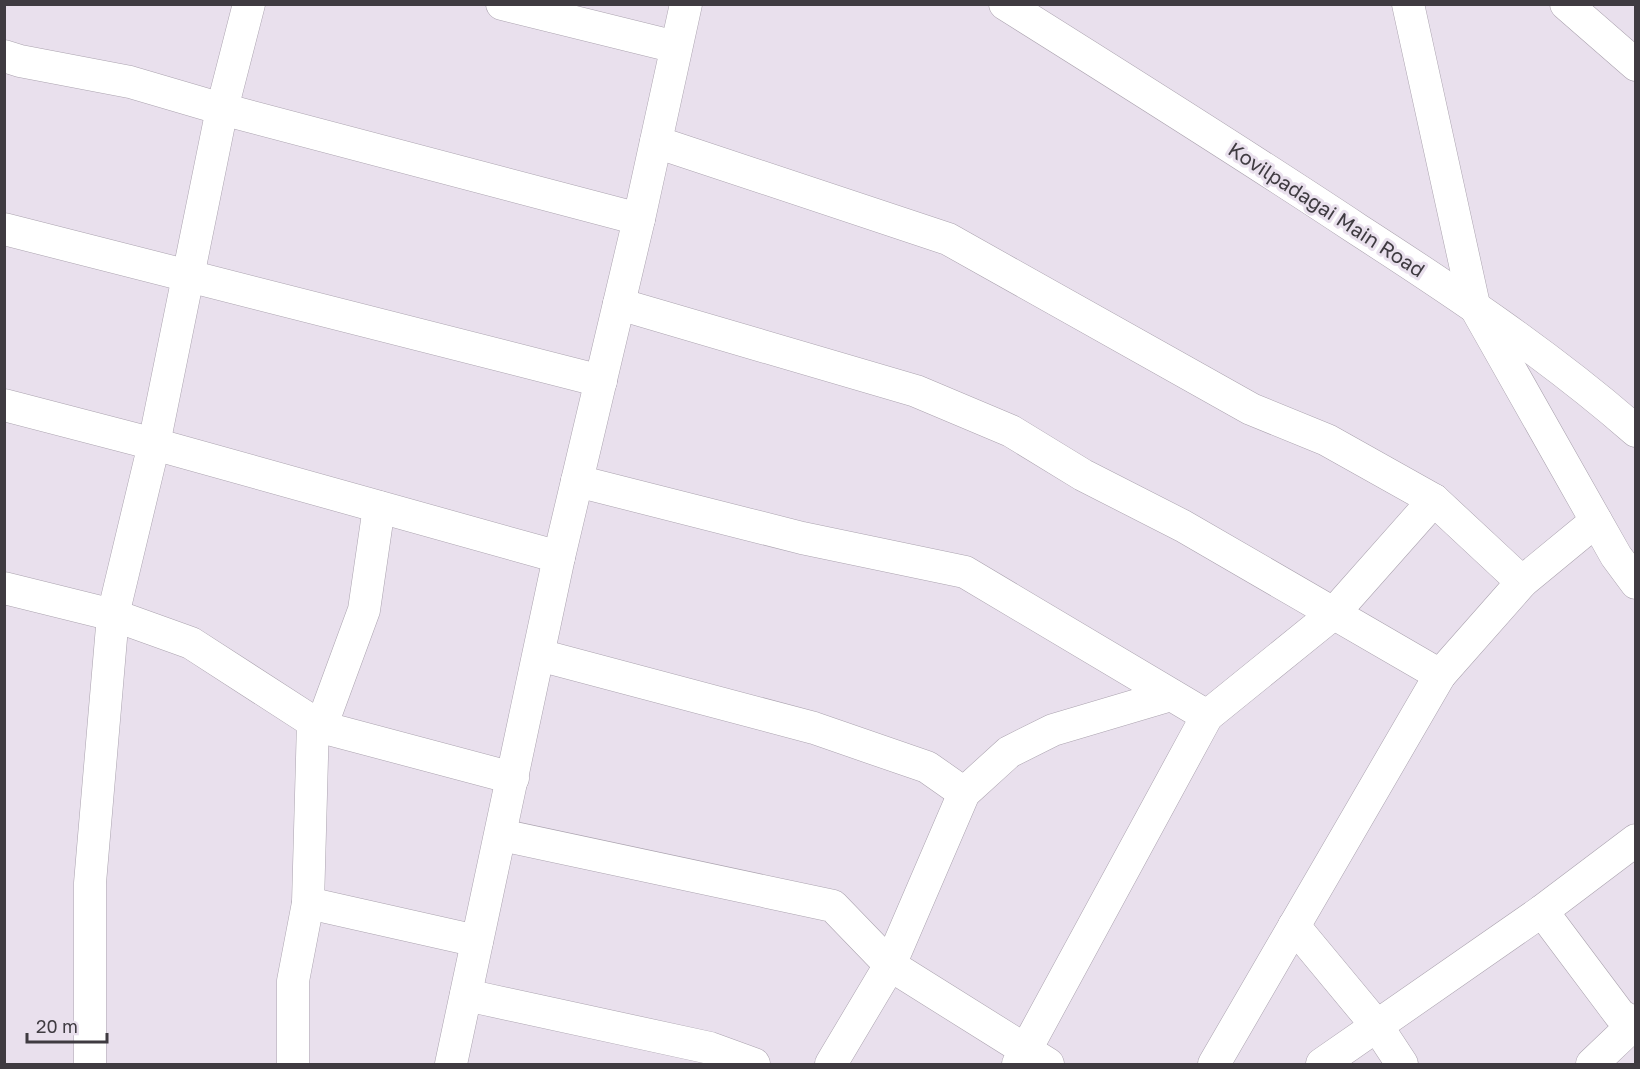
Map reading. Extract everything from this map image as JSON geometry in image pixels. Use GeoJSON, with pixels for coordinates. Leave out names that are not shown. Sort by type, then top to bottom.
{"type":"FeatureCollection","features":[{"type":"Feature","properties":{"kind":"street"},"geometry":{"type":"LineString","coordinates":[[90,1065],[90,883],[113,615],[154,444],[222,109],[249,4]]}},
{"type":"Feature","properties":{"kind":"street"},"geometry":{"type":"LineString","coordinates":[[502,4],[676,47]]}},
{"type":"Feature","properties":{"kind":"street"},"geometry":{"type":"LineString","coordinates":[[451,1065],[559,557],[639,219],[686,4]]}},
{"type":"Feature","properties":{"kind":"street","name":"Kovilpadagai Main Road"},"geometry":{"type":"LineString","coordinates":[[1005,4],[1220,138],[1474,305],[1608,406],[1635,431]]}},
{"type":"Feature","properties":{"kind":"street"},"geometry":{"type":"LineString","coordinates":[[1408,4],[1474,305],[1616,556],[1635,583]]}},
{"type":"Feature","properties":{"kind":"street"},"geometry":{"type":"LineString","coordinates":[[1566,4],[1635,65]]}},
{"type":"Feature","properties":{"kind":"street"},"geometry":{"type":"LineString","coordinates":[[4,56],[130,82],[222,109],[639,219]]}},
{"type":"Feature","properties":{"kind":"street"},"geometry":{"type":"LineString","coordinates":[[656,142],[948,239],[1251,409],[1327,440],[1434,500],[1522,582]]}},
{"type":"Feature","properties":{"kind":"street"},"geometry":{"type":"LineString","coordinates":[[4,229],[601,381]]}},
{"type":"Feature","properties":{"kind":"street"},"geometry":{"type":"LineString","coordinates":[[619,304],[916,391],[1011,431],[1083,475],[1184,526],[1440,675]]}},
{"type":"Feature","properties":{"kind":"street"},"geometry":{"type":"LineString","coordinates":[[4,405],[154,444],[559,557]]}},
{"type":"Feature","properties":{"kind":"street"},"geometry":{"type":"LineString","coordinates":[[577,481],[802,538],[965,572],[1207,716]]}},
{"type":"Feature","properties":{"kind":"street"},"geometry":{"type":"LineString","coordinates":[[501,835],[833,906],[890,965],[1031,1060],[1207,716],[1333,614],[1434,500]]}},
{"type":"Feature","properties":{"kind":"street"},"geometry":{"type":"LineString","coordinates":[[293,1065],[293,981],[308,903],[317,725],[364,610],[379,507]]}},
{"type":"Feature","properties":{"kind":"street"},"geometry":{"type":"LineString","coordinates":[[1214,1065],[1440,675],[1522,582],[1596,521]]}},
{"type":"Feature","properties":{"kind":"street"},"geometry":{"type":"LineString","coordinates":[[4,588],[113,615],[191,643],[317,725],[513,778]]}},
{"type":"Feature","properties":{"kind":"street"},"geometry":{"type":"LineString","coordinates":[[539,655],[814,728],[927,767],[964,794]]}},
{"type":"Feature","properties":{"kind":"street"},"geometry":{"type":"LineString","coordinates":[[831,1065],[890,965],[964,794],[1009,752],[1053,730],[1171,695]]}},
{"type":"Feature","properties":{"kind":"street"},"geometry":{"type":"LineString","coordinates":[[1322,1065],[1542,911],[1635,840]]}},
{"type":"Feature","properties":{"kind":"street"},"geometry":{"type":"LineString","coordinates":[[308,903],[477,941]]}},
{"type":"Feature","properties":{"kind":"street"},"geometry":{"type":"LineString","coordinates":[[1542,911],[1620,1015],[1635,1024],[1592,1065]]}},
{"type":"Feature","properties":{"kind":"street"},"geometry":{"type":"LineString","coordinates":[[1294,926],[1377,1026],[1402,1065]]}},
{"type":"Feature","properties":{"kind":"street"},"geometry":{"type":"LineString","coordinates":[[466,995],[710,1048],[754,1065]]}}]}
